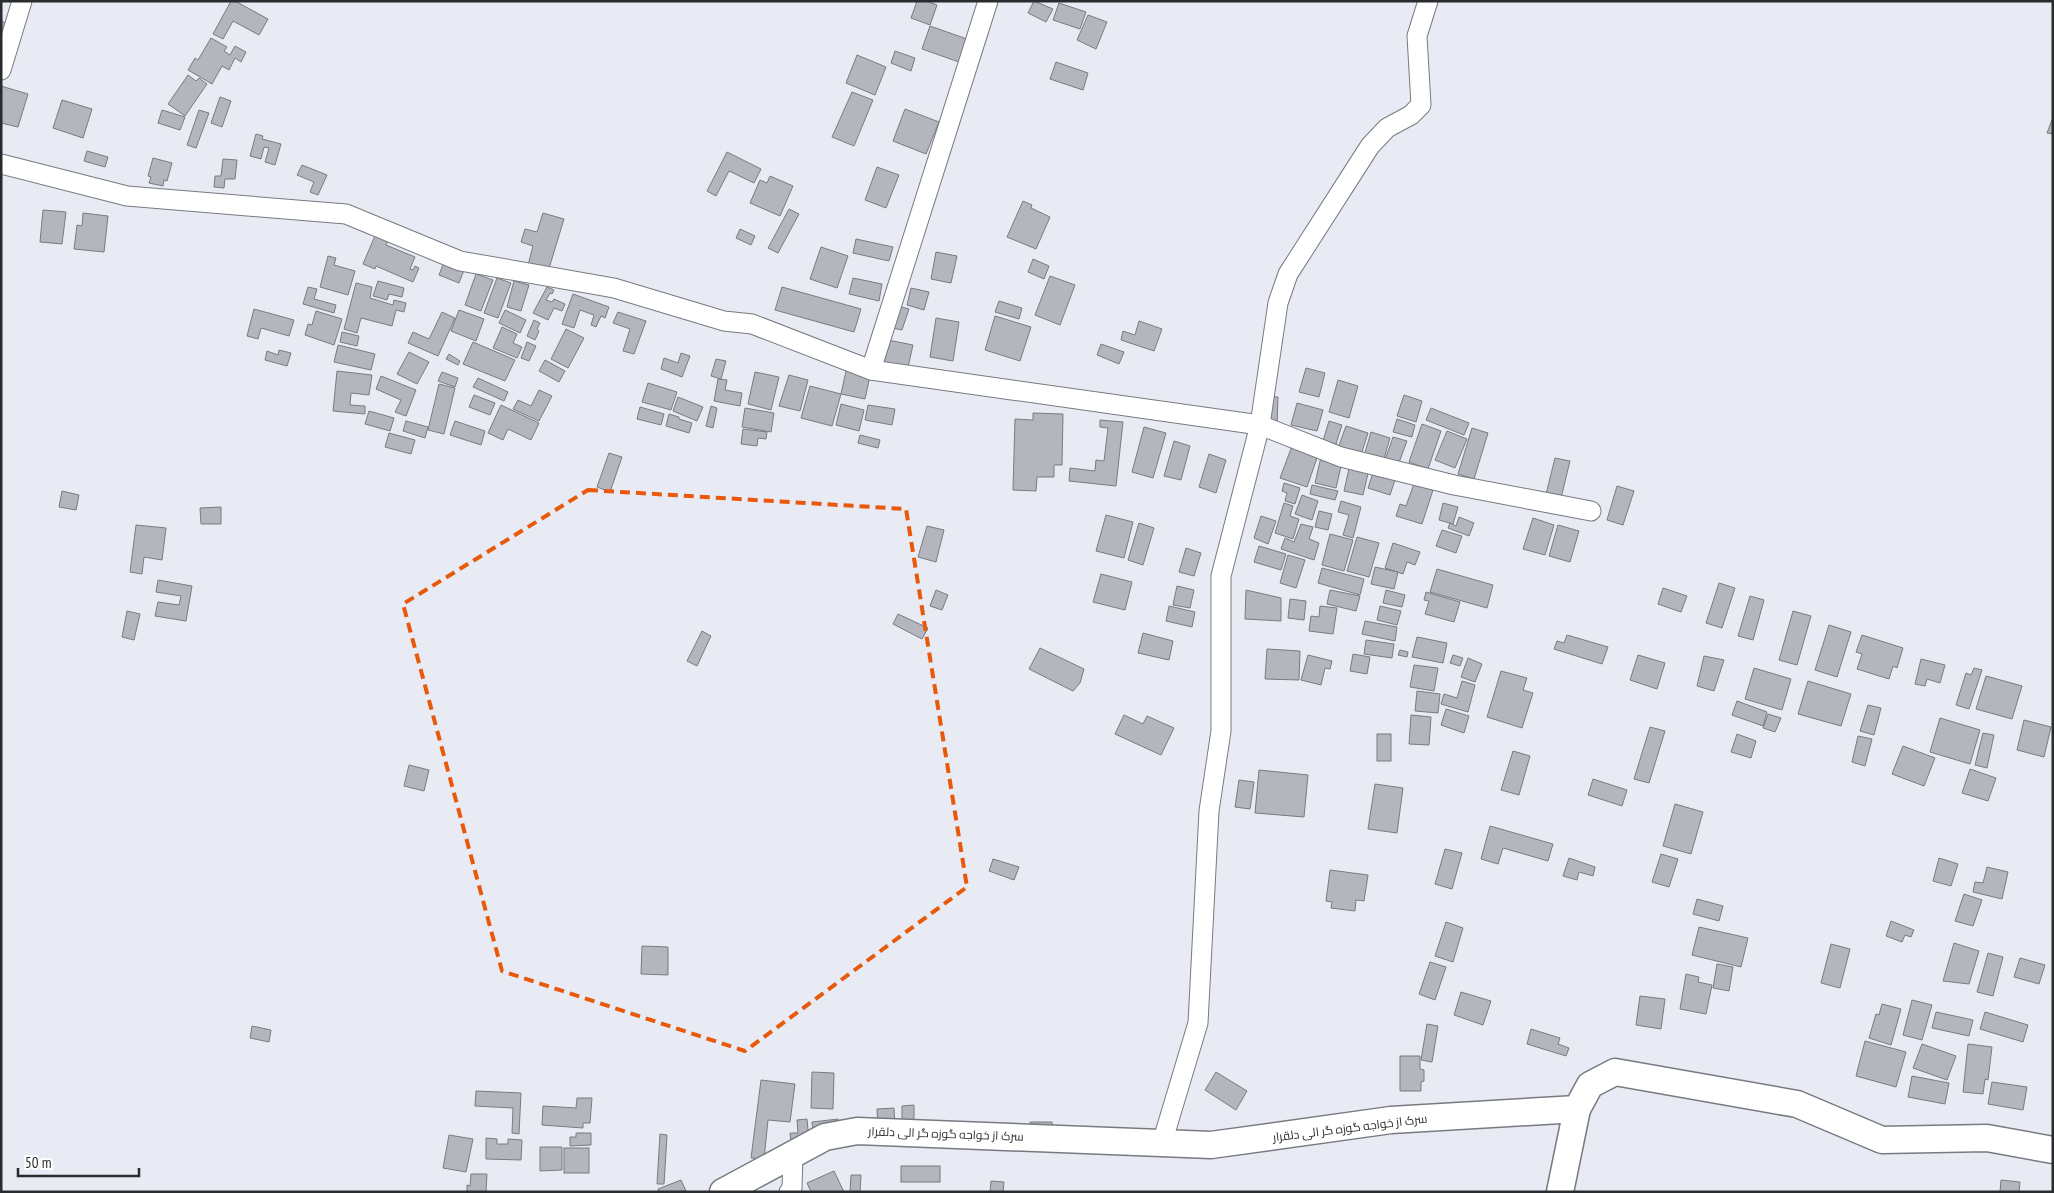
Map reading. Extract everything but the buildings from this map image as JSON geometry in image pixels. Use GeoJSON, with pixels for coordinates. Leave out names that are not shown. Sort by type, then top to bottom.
{"type":"FeatureCollection","features":[{"type":"Feature","properties":{"kind":"street"},"geometry":{"type":"LineString","coordinates":[[1,70],[22,1]]}},
{"type":"Feature","properties":{"kind":"street"},"geometry":{"type":"LineString","coordinates":[[871,370],[988,1]]}},
{"type":"Feature","properties":{"kind":"street"},"geometry":{"type":"LineString","coordinates":[[1162,1143],[1198,1023],[1209,810],[1221,731],[1221,576],[1260,425],[1278,303],[1288,274],[1370,146],[1387,128],[1411,115],[1421,105],[1417,36],[1428,1]]}},
{"type":"Feature","properties":{"kind":"street"},"geometry":{"type":"LineString","coordinates":[[1,164],[127,196],[346,214],[460,261],[614,288],[724,321],[752,324],[871,370],[1260,425],[1340,457],[1454,485],[1591,511]]}},
{"type":"Feature","properties":{"kind":"street"},"geometry":{"type":"LineString","coordinates":[[1560,1192],[1577,1109],[1590,1084],[1615,1072],[1797,1104],[1882,1140],[1986,1138],[2053,1150]]}},
{"type":"Feature","properties":{"kind":"street","name":"سرک از خواجه گوزه گر الی دلقرار"},"geometry":{"type":"LineString","coordinates":[[723,1192],[825,1137],[857,1131],[1211,1145],[1391,1120],[1577,1109]]}},
{"type":"Feature","properties":{"kind":"street"},"geometry":{"type":"LineString","coordinates":[[789,1192],[792,1189],[793,1154]]}},
{"type":"Feature","properties":{"kind":"highlighted area"},"geometry":{"type":"Polygon","coordinates":[[[588,490],[906,509],[967,887],[745,1051],[502,971],[403,604],[588,490]]]}}]}
